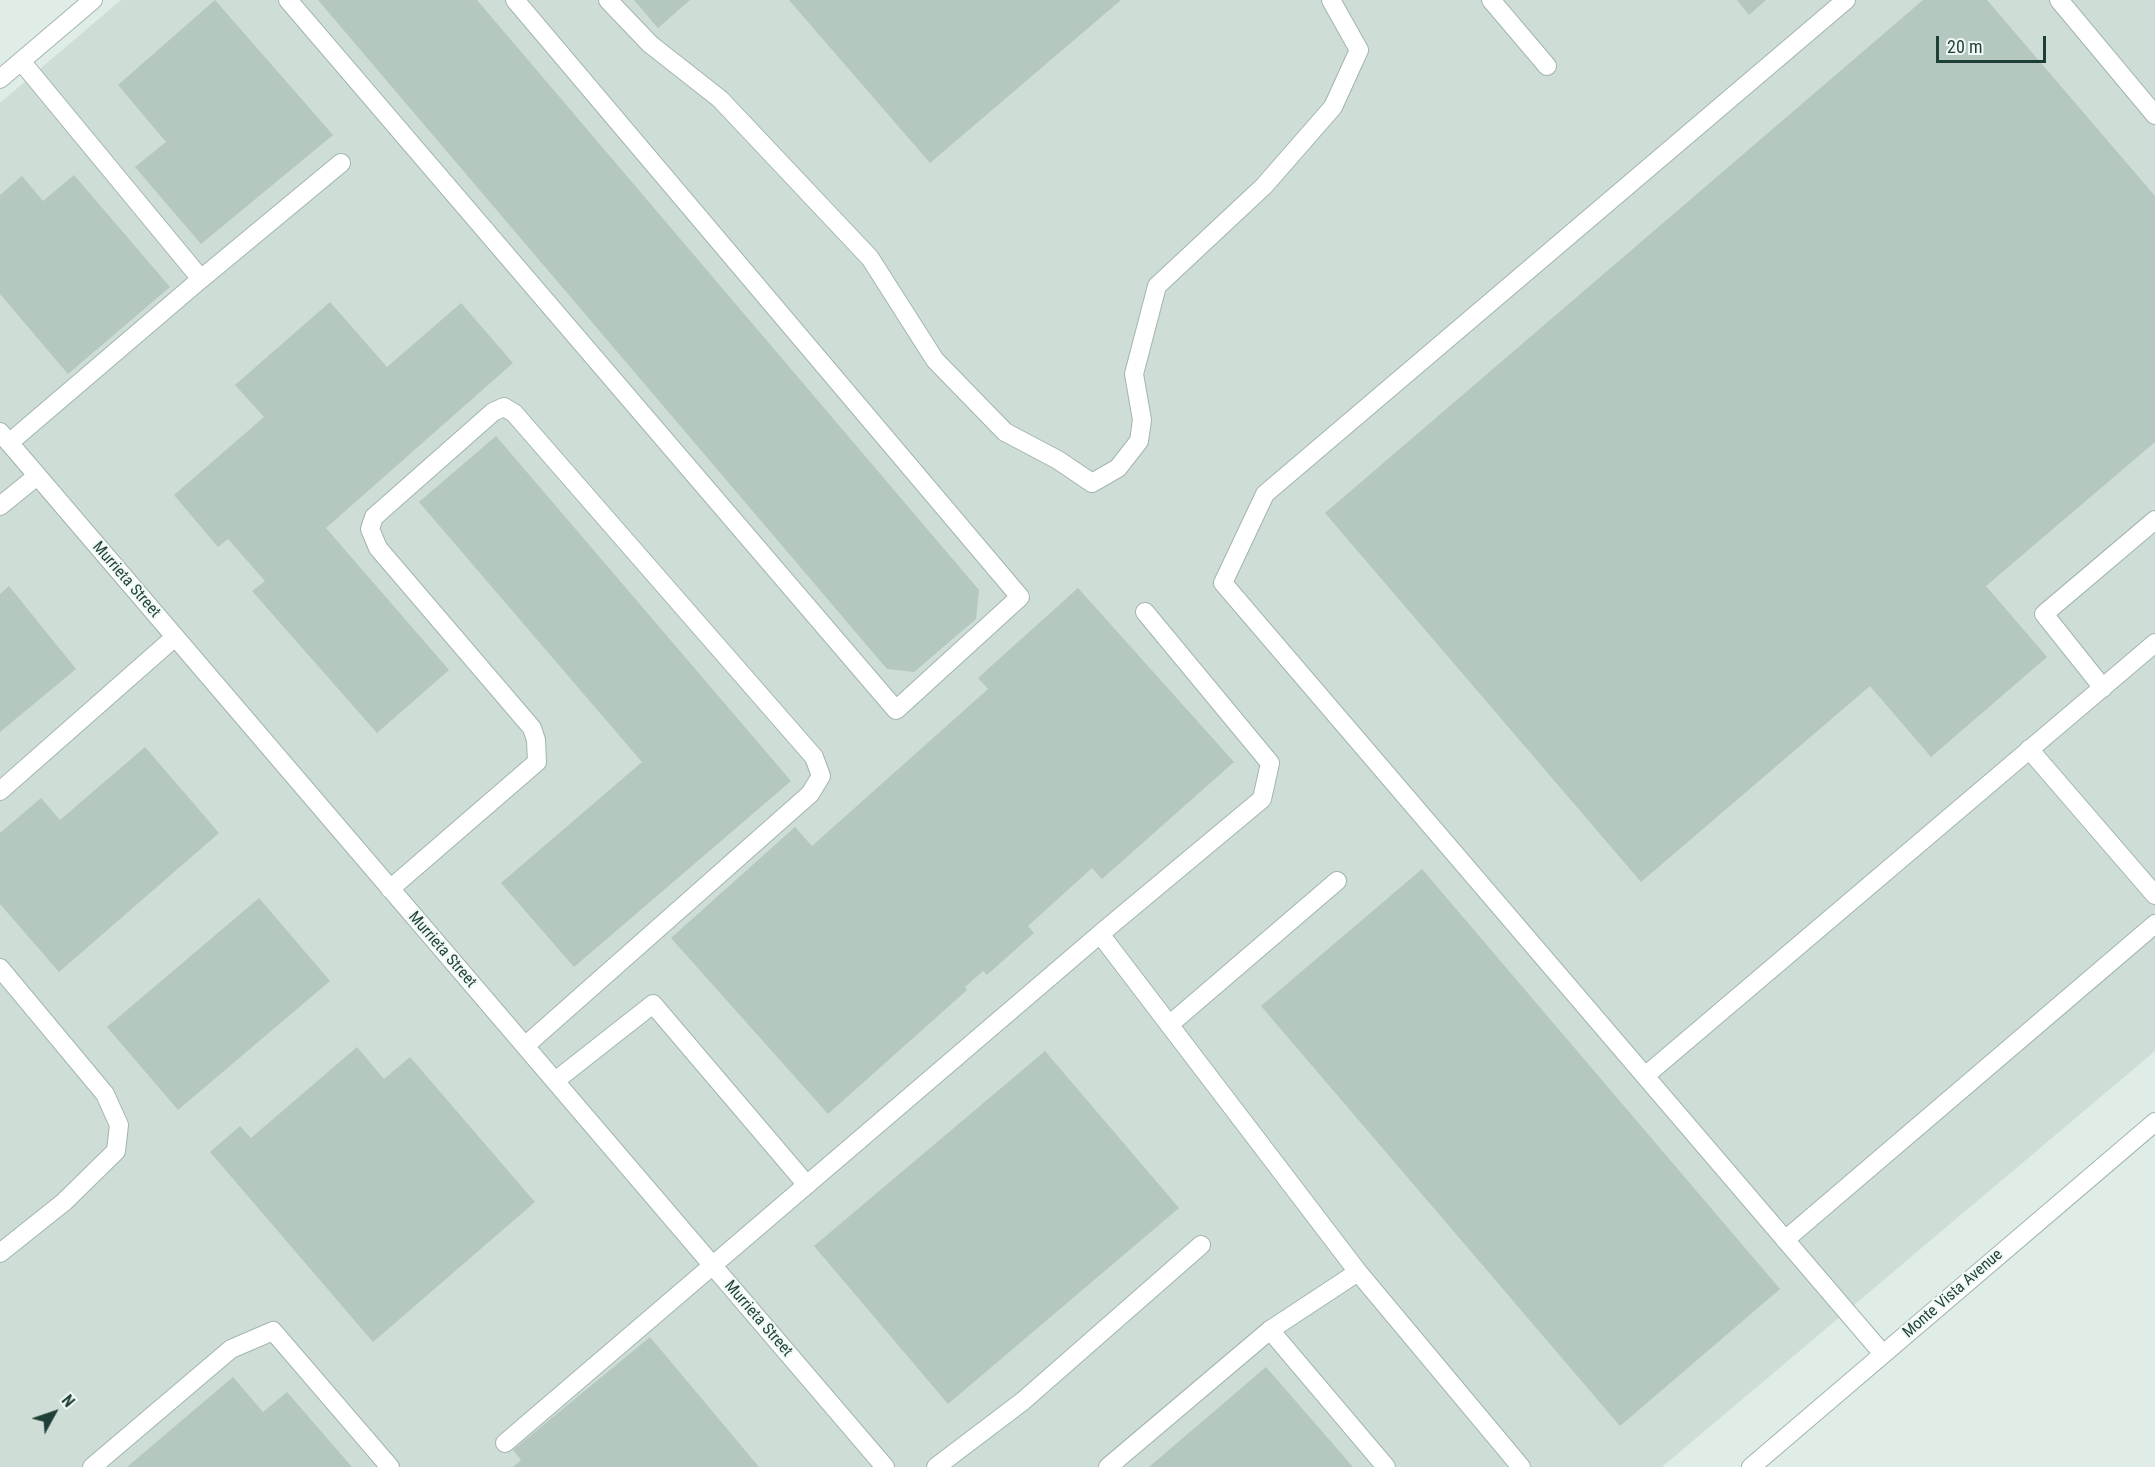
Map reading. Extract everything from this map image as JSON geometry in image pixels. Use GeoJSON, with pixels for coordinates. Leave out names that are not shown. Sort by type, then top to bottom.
{"type":"FeatureCollection","features":[{"type":"Feature","properties":{"kind":"street"},"geometry":{"type":"LineString","coordinates":[[288,0],[896,710],[1020,597],[515,0]]}},
{"type":"Feature","properties":{"kind":"street"},"geometry":{"type":"LineString","coordinates":[[608,0],[650,44],[720,99],[870,258],[935,360],[1005,432],[1058,460],[1092,483],[1118,468],[1138,441],[1142,420],[1134,374],[1157,286],[1264,186],[1333,107],[1359,50],[1331,0]]}},
{"type":"Feature","properties":{"kind":"street"},"geometry":{"type":"LineString","coordinates":[[1491,0],[1547,66]]}},
{"type":"Feature","properties":{"kind":"street"},"geometry":{"type":"LineString","coordinates":[[1846,0],[1265,494],[1223,583],[1883,1354]]}},
{"type":"Feature","properties":{"kind":"street"},"geometry":{"type":"LineString","coordinates":[[2059,0],[2155,116]]}},
{"type":"Feature","properties":{"kind":"street"},"geometry":{"type":"LineString","coordinates":[[0,79],[85,3]]}},
{"type":"Feature","properties":{"kind":"street"},"geometry":{"type":"LineString","coordinates":[[21,61],[201,279]]}},
{"type":"Feature","properties":{"kind":"street"},"geometry":{"type":"LineString","coordinates":[[5,438],[340,163]]}},
{"type":"Feature","properties":{"kind":"street"},"geometry":{"type":"LineString","coordinates":[[390,889],[537,762],[536,740],[532,728],[378,548],[370,529],[374,517],[493,412],[504,406],[514,413],[814,757],[821,776],[810,794],[525,1046]]}},
{"type":"Feature","properties":{"kind":"street","name":"Murrieta Street"},"geometry":{"type":"LineString","coordinates":[[5,438],[885,1467]]}},
{"type":"Feature","properties":{"kind":"street"},"geometry":{"type":"LineString","coordinates":[[0,506],[37,476]]}},
{"type":"Feature","properties":{"kind":"street"},"geometry":{"type":"LineString","coordinates":[[2103,688],[2044,614],[2155,520]]}},
{"type":"Feature","properties":{"kind":"street"},"geometry":{"type":"LineString","coordinates":[[506,1443],[1100,934],[1262,799],[1270,764],[1145,612]]}},
{"type":"Feature","properties":{"kind":"street"},"geometry":{"type":"LineString","coordinates":[[0,791],[175,637]]}},
{"type":"Feature","properties":{"kind":"street"},"geometry":{"type":"LineString","coordinates":[[1645,1076],[2155,643]]}},
{"type":"Feature","properties":{"kind":"street"},"geometry":{"type":"LineString","coordinates":[[2029,749],[2155,895]]}},
{"type":"Feature","properties":{"kind":"street"},"geometry":{"type":"LineString","coordinates":[[1169,1025],[1337,881]]}},
{"type":"Feature","properties":{"kind":"street"},"geometry":{"type":"LineString","coordinates":[[1785,1240],[2155,924]]}},
{"type":"Feature","properties":{"kind":"street"},"geometry":{"type":"LineString","coordinates":[[1100,934],[1358,1272],[1521,1467]]}},
{"type":"Feature","properties":{"kind":"street"},"geometry":{"type":"LineString","coordinates":[[0,968],[105,1094],[118,1125],[116,1151],[64,1202],[0,1253]]}},
{"type":"Feature","properties":{"kind":"street"},"geometry":{"type":"LineString","coordinates":[[555,1082],[653,1004],[807,1185]]}},
{"type":"Feature","properties":{"kind":"street","name":"Monte Vista Avenue"},"geometry":{"type":"LineString","coordinates":[[1751,1467],[2155,1122]]}},
{"type":"Feature","properties":{"kind":"street"},"geometry":{"type":"LineString","coordinates":[[936,1467],[1023,1401],[1202,1245]]}},
{"type":"Feature","properties":{"kind":"street"},"geometry":{"type":"LineString","coordinates":[[1108,1467],[1270,1330],[1358,1272]]}},
{"type":"Feature","properties":{"kind":"street"},"geometry":{"type":"LineString","coordinates":[[1270,1330],[1386,1467]]}},
{"type":"Feature","properties":{"kind":"street"},"geometry":{"type":"LineString","coordinates":[[92,1467],[231,1348],[273,1331],[390,1467]]}},
{"type":"Feature","properties":{"kind":"shaded area"},"geometry":{"type":"Polygon","coordinates":[[[121,0],[2155,0],[2155,1051],[1662,1467],[0,1467],[0,103],[121,0]]]}},
{"type":"Feature","properties":{"kind":"building"},"geometry":{"type":"Polygon","coordinates":[[[215,0],[333,135],[201,244],[135,167],[166,142],[118,85],[215,0]]]}},
{"type":"Feature","properties":{"kind":"building"},"geometry":{"type":"Polygon","coordinates":[[[318,0],[477,0],[979,590],[976,619],[914,672],[887,669],[318,0]]]}},
{"type":"Feature","properties":{"kind":"building"},"geometry":{"type":"Polygon","coordinates":[[[634,0],[690,0],[658,28],[634,0]]]}},
{"type":"Feature","properties":{"kind":"building"},"geometry":{"type":"Polygon","coordinates":[[[789,0],[1121,0],[930,163],[789,0]]]}},
{"type":"Feature","properties":{"kind":"building"},"geometry":{"type":"Polygon","coordinates":[[[1737,0],[1766,0],[1749,15],[1737,0]]]}},
{"type":"Feature","properties":{"kind":"building"},"geometry":{"type":"Polygon","coordinates":[[[1923,0],[1987,0],[2155,196],[2155,442],[1986,586],[2047,657],[1931,757],[1870,686],[1641,882],[1325,513],[1923,0]]]}},
{"type":"Feature","properties":{"kind":"building"},"geometry":{"type":"Polygon","coordinates":[[[74,175],[170,287],[68,374],[0,294],[0,195],[22,176],[43,201],[74,175]]]}},
{"type":"Feature","properties":{"kind":"building"},"geometry":{"type":"Polygon","coordinates":[[[330,302],[387,367],[461,303],[513,363],[326,528],[449,670],[377,733],[252,591],[265,581],[228,539],[218,547],[174,495],[264,417],[235,385],[330,302]]]}},
{"type":"Feature","properties":{"kind":"building"},"geometry":{"type":"Polygon","coordinates":[[[496,436],[791,781],[574,967],[501,883],[642,762],[419,502],[496,436]]]}},
{"type":"Feature","properties":{"kind":"building"},"geometry":{"type":"Polygon","coordinates":[[[9,586],[76,669],[0,732],[0,594],[9,586]]]}},
{"type":"Feature","properties":{"kind":"building"},"geometry":{"type":"Polygon","coordinates":[[[1078,588],[1234,762],[1102,879],[1092,868],[1028,926],[1034,933],[987,975],[983,971],[965,987],[967,990],[828,1114],[671,938],[795,827],[812,846],[988,689],[978,678],[1078,588]]]}},
{"type":"Feature","properties":{"kind":"building"},"geometry":{"type":"Polygon","coordinates":[[[145,747],[219,833],[59,972],[0,904],[0,833],[41,798],[60,820],[145,747]]]}},
{"type":"Feature","properties":{"kind":"building"},"geometry":{"type":"Polygon","coordinates":[[[1422,869],[1780,1289],[1620,1426],[1261,1006],[1422,869]]]}},
{"type":"Feature","properties":{"kind":"building"},"geometry":{"type":"Polygon","coordinates":[[[259,898],[330,981],[178,1110],[107,1027],[259,898]]]}},
{"type":"Feature","properties":{"kind":"building"},"geometry":{"type":"Polygon","coordinates":[[[357,1047],[384,1079],[410,1057],[535,1202],[373,1342],[210,1152],[240,1126],[251,1138],[357,1047]]]}},
{"type":"Feature","properties":{"kind":"building"},"geometry":{"type":"Polygon","coordinates":[[[1045,1051],[1179,1208],[948,1404],[814,1246],[1045,1051]]]}},
{"type":"Feature","properties":{"kind":"building"},"geometry":{"type":"Polygon","coordinates":[[[650,1337],[759,1467],[513,1467],[521,1460],[513,1450],[650,1337]]]}},
{"type":"Feature","properties":{"kind":"building"},"geometry":{"type":"Polygon","coordinates":[[[1266,1367],[1353,1467],[1149,1467],[1266,1367]]]}},
{"type":"Feature","properties":{"kind":"building"},"geometry":{"type":"Polygon","coordinates":[[[233,1377],[263,1412],[287,1392],[352,1467],[127,1467],[233,1377]]]}}]}
